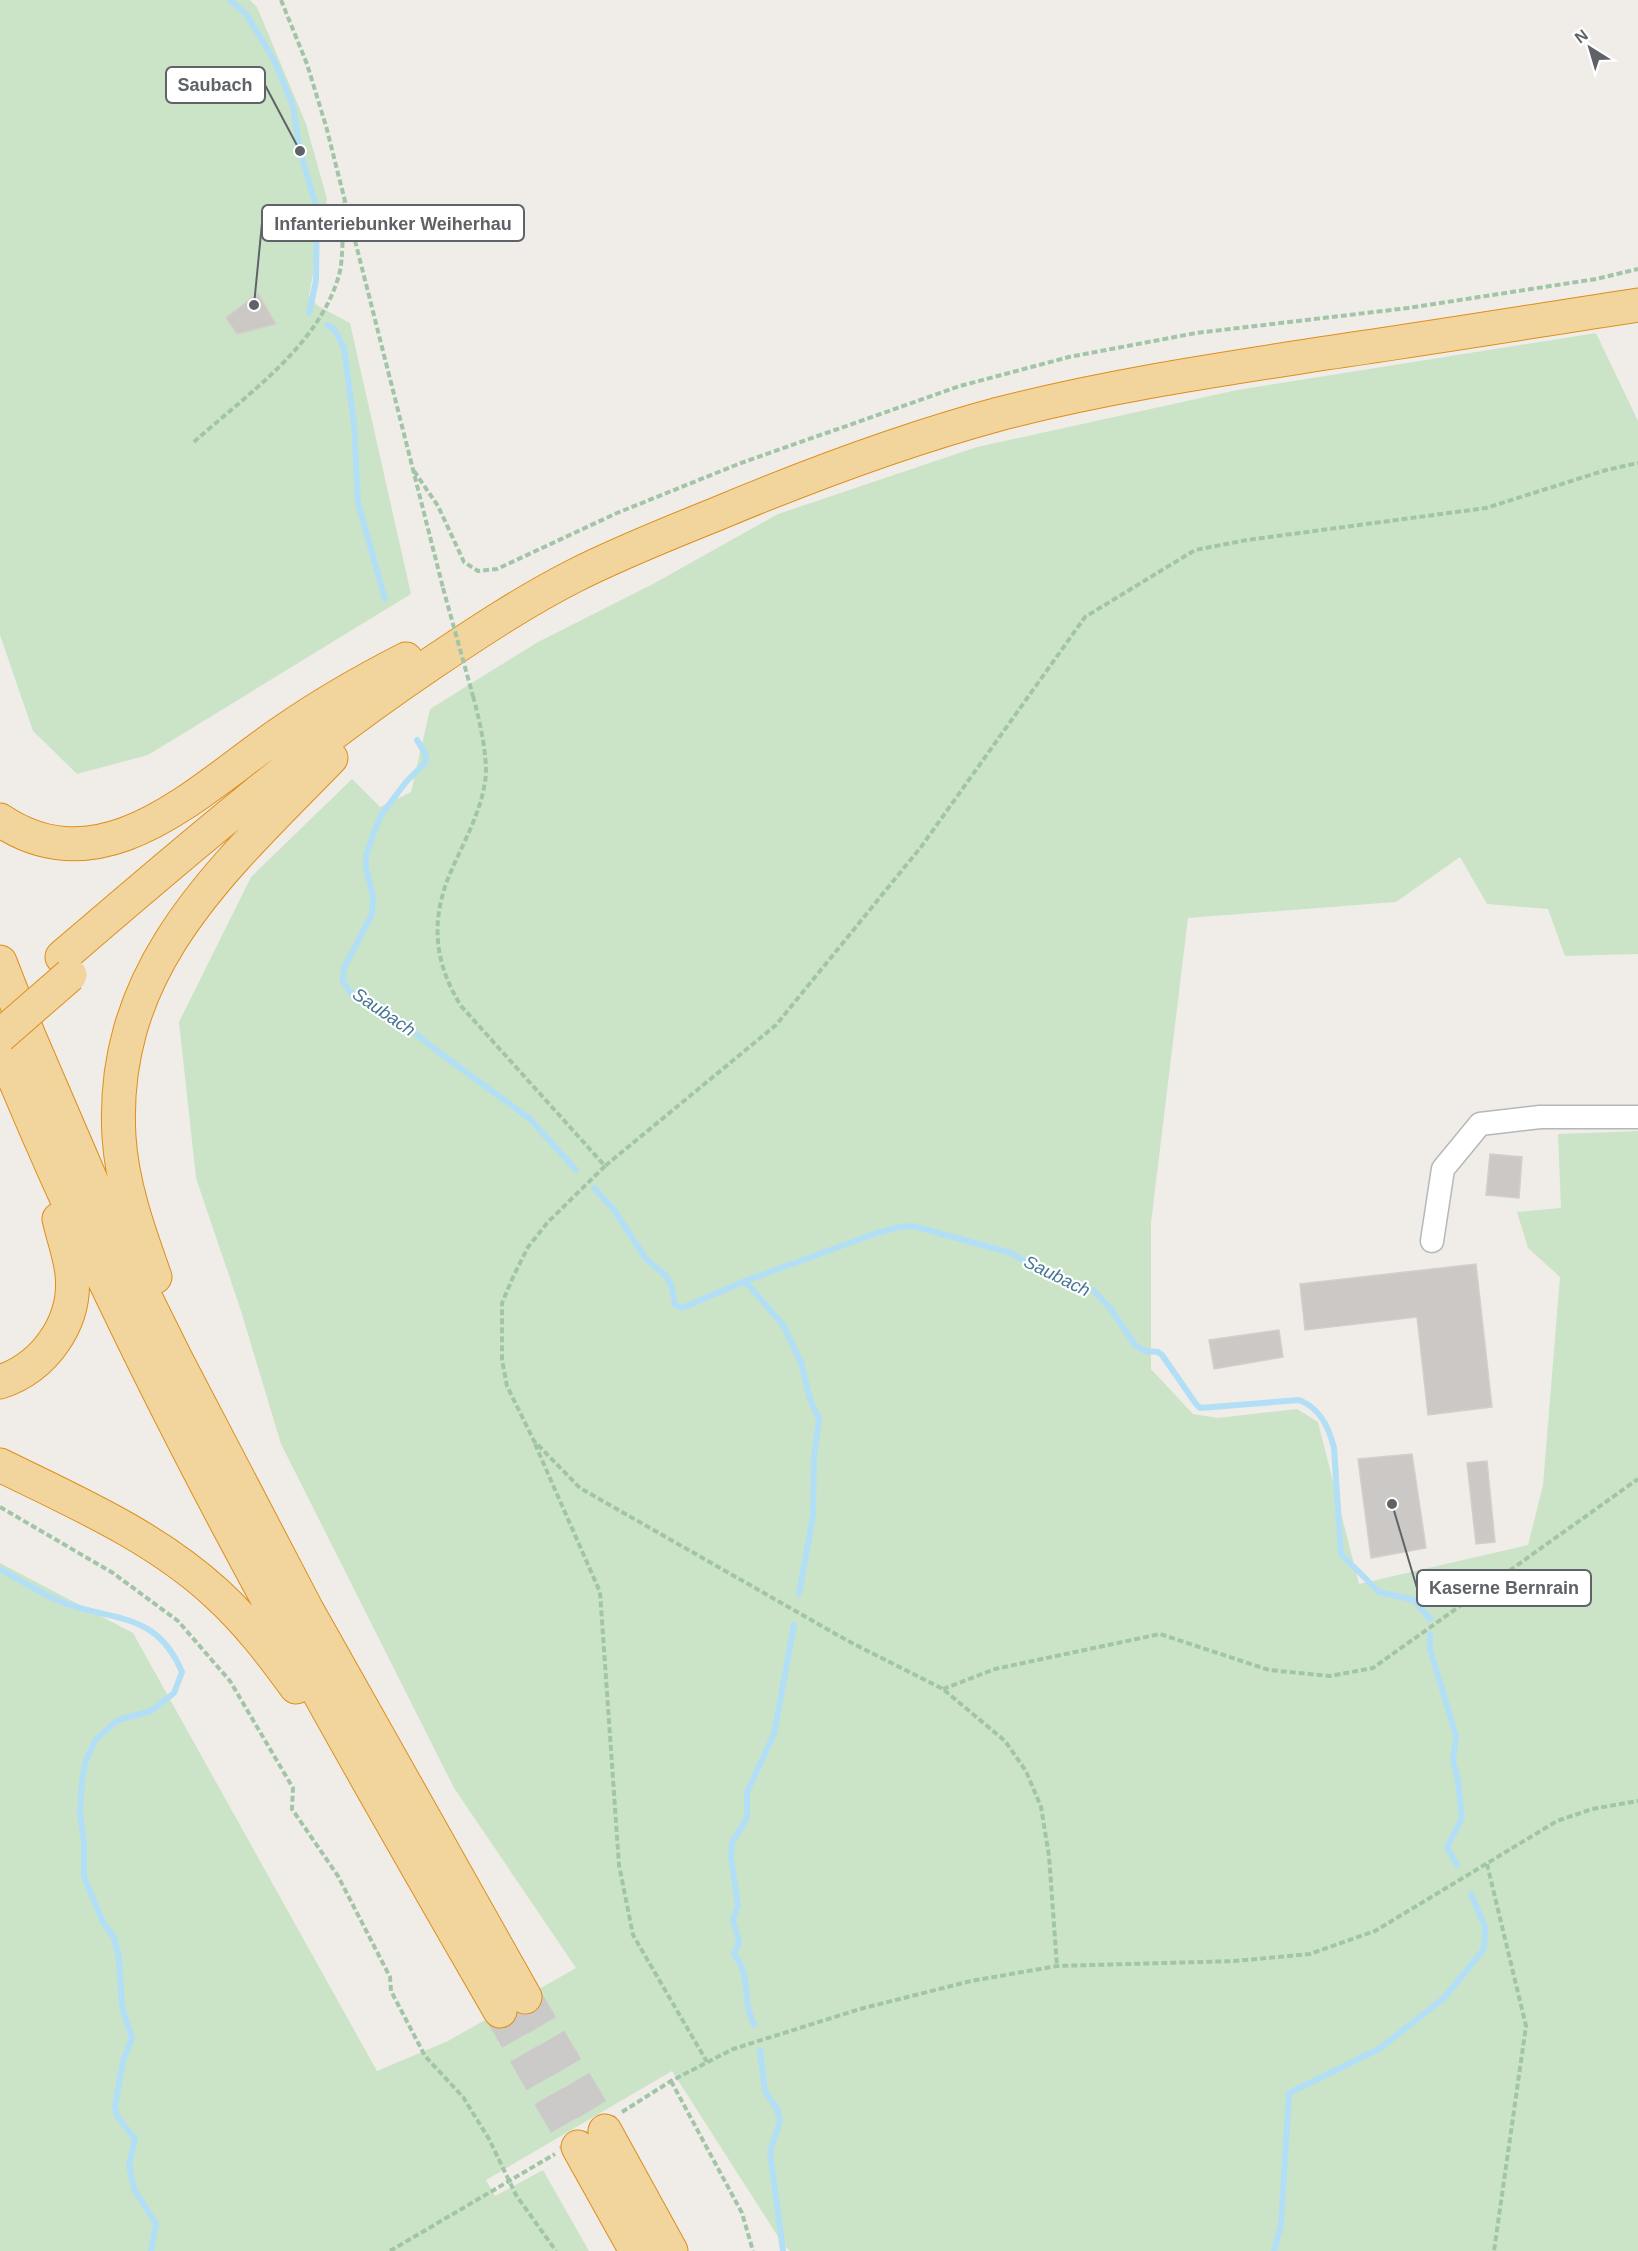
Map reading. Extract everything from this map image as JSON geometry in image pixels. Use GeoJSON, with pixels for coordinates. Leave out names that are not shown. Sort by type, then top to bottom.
{"type":"FeatureCollection","features":[{"type":"Feature","properties":{"kind":"highway"},"geometry":{"type":"LineString","coordinates":[[0,820],[34,838],[64,844],[98,843],[130,833],[176,808],[280,733],[345,691],[436,644],[607,560],[805,478],[925,436],[999,414],[1062,399],[1182,375],[1638,305]]}},
{"type":"Feature","properties":{"kind":"highway"},"geometry":{"type":"LineString","coordinates":[[0,1013],[66,966],[331,758],[438,680],[495,644],[723,511]]}},
{"type":"Feature","properties":{"kind":"highway"},"geometry":{"type":"LineString","coordinates":[[0,1036],[66,966],[172,862],[326,738],[472,636],[572,577]]}},
{"type":"Feature","properties":{"kind":"highway"},"geometry":{"type":"LineString","coordinates":[[201,1409],[147,1256],[126,1182],[119,1137],[119,1114],[120,1090],[128,1040],[142,993],[154,968],[182,922],[234,859],[331,758]]}},
{"type":"Feature","properties":{"kind":"highway"},"geometry":{"type":"LineString","coordinates":[[0,962],[116,1238],[201,1409],[513,2004],[373,1791],[257,1636],[217,1593],[184,1566],[136,1535],[0,1465]]}},
{"type":"Feature","properties":{"kind":"highway"},"geometry":{"type":"LineString","coordinates":[[0,1044],[94,1260],[156,1386],[264,1594],[373,1791]]}},
{"type":"Feature","properties":{"kind":"highway"},"geometry":{"type":"LineString","coordinates":[[0,1382],[28,1368],[46,1353],[58,1336],[71,1299],[73,1285],[70,1260],[32,1122]]}},
{"type":"Feature","properties":{"kind":"highway"},"geometry":{"type":"LineString","coordinates":[[591,2135],[636,2251]]}},
{"type":"Feature","properties":{"kind":"highway"},"geometry":{"type":"LineString","coordinates":[[591,2135],[671,2251]]}},
{"type":"Feature","properties":{"kind":"lane"},"geometry":{"type":"LineString","coordinates":[[1432,1241],[1443,1169],[1479,1124],[1540,1117],[1638,1117]]}},
{"type":"Feature","properties":{"kind":"path"},"geometry":{"type":"LineString","coordinates":[[280,0],[307,64],[326,126],[443,588],[481,725],[486,780],[479,806],[448,877],[436,933],[440,960],[448,985],[461,1006],[605,1166]]}},
{"type":"Feature","properties":{"kind":"path"},"geometry":{"type":"LineString","coordinates":[[194,442],[296,351],[323,312],[339,274],[344,198]]}},
{"type":"Feature","properties":{"kind":"path"},"geometry":{"type":"LineString","coordinates":[[707,2062],[633,1935],[619,1865],[600,1593],[534,1441],[507,1386],[502,1360],[502,1304],[528,1247],[548,1222],[605,1166],[776,1024],[921,847],[1085,617],[1195,550],[1247,540],[1486,508],[1606,470],[1638,463]]}},
{"type":"Feature","properties":{"kind":"path"},"geometry":{"type":"LineString","coordinates":[[534,1441],[580,1488],[848,1641],[943,1689],[1005,1742],[1026,1771],[1041,1807],[1049,1856],[1058,1966]]}},
{"type":"Feature","properties":{"kind":"path"},"geometry":{"type":"LineString","coordinates":[[943,1689],[995,1669],[1160,1634],[1269,1670],[1330,1676],[1373,1668],[1638,1479]]}},
{"type":"Feature","properties":{"kind":"path"},"geometry":{"type":"LineString","coordinates":[[0,1507],[113,1573],[178,1621],[230,1681],[271,1747],[293,1788],[292,1809],[338,1876],[390,1977],[391,1991],[425,2056],[463,2097],[489,2139],[509,2182],[556,2251]]}},
{"type":"Feature","properties":{"kind":"path"},"geometry":{"type":"LineString","coordinates":[[390,2251],[591,2135],[671,2081],[733,2049],[860,2010],[971,1981],[1058,1966],[1235,1961],[1310,1954],[1375,1931],[1557,1821],[1592,1809],[1638,1801]]}},
{"type":"Feature","properties":{"kind":"path"},"geometry":{"type":"LineString","coordinates":[[1487,1864],[1526,2026],[1494,2251]]}},
{"type":"Feature","properties":{"kind":"path"},"geometry":{"type":"LineString","coordinates":[[671,2081],[742,2213],[753,2251]]}},
{"type":"Feature","properties":{"kind":"green space"},"geometry":{"type":"Polygon","coordinates":[[[0,0],[250,0],[257,7],[306,124],[327,199],[309,296],[318,306],[350,323],[411,594],[148,755],[77,774],[33,731],[0,635],[0,0]]]}},
{"type":"Feature","properties":{"kind":"green space"},"geometry":{"type":"Polygon","coordinates":[[[1596,333],[1638,421],[1638,954],[1565,956],[1548,909],[1487,904],[1460,857],[1396,902],[1188,918],[1151,1223],[1151,1369],[1193,1414],[1218,1418],[1297,1409],[1318,1422],[1359,1584],[1528,1545],[1543,1485],[1560,1277],[1528,1248],[1517,1212],[1561,1208],[1558,1134],[1638,1131],[1638,2251],[790,2251],[782,2243],[672,2071],[486,2180],[495,2196],[543,2170],[589,2251],[0,2251],[0,1563],[133,1633],[377,2071],[448,2041],[576,1968],[454,1788],[281,1444],[241,1311],[196,1178],[179,1022],[251,877],[352,779],[380,807],[411,792],[430,709],[538,642],[653,584],[778,514],[977,447],[1237,390],[1596,333]]]}},
{"type":"Feature","properties":{"kind":"building"},"geometry":{"type":"Polygon","coordinates":[[[258,293],[276,324],[237,334],[226,318],[258,293]]]}},
{"type":"Feature","properties":{"kind":"building"},"geometry":{"type":"Polygon","coordinates":[[[1490,1154],[1522,1157],[1519,1198],[1486,1195],[1490,1154]]]}},
{"type":"Feature","properties":{"kind":"building"},"geometry":{"type":"Polygon","coordinates":[[[1476,1264],[1492,1407],[1428,1415],[1417,1317],[1305,1330],[1300,1284],[1476,1264]]]}},
{"type":"Feature","properties":{"kind":"building"},"geometry":{"type":"Polygon","coordinates":[[[1279,1330],[1283,1357],[1214,1369],[1209,1340],[1279,1330]]]}},
{"type":"Feature","properties":{"kind":"building"},"geometry":{"type":"Polygon","coordinates":[[[1412,1454],[1426,1548],[1371,1558],[1358,1459],[1412,1454]]]}},
{"type":"Feature","properties":{"kind":"building"},"geometry":{"type":"Polygon","coordinates":[[[1487,1461],[1495,1542],[1476,1544],[1467,1463],[1487,1461]]]}},
{"type":"Feature","properties":{"kind":"waterway","name":"Saubach"},"geometry":{"type":"LineString","coordinates":[[230,0],[246,14],[273,58],[293,106],[300,151],[317,210],[316,281],[309,313]]}},
{"type":"Feature","properties":{"kind":"waterway","name":"Saubach"},"geometry":{"type":"LineString","coordinates":[[327,325],[334,329],[344,348],[354,424],[358,503],[385,599]]}},
{"type":"Feature","properties":{"kind":"waterway","name":"Saubach"},"geometry":{"type":"LineString","coordinates":[[417,740],[426,755],[425,763],[406,782],[381,815],[366,856],[366,868],[373,897],[372,914],[344,968],[343,981],[350,992],[378,1004],[530,1119],[576,1170]]}},
{"type":"Feature","properties":{"kind":"waterway","name":"Saubach"},"geometry":{"type":"LineString","coordinates":[[594,1188],[614,1210],[646,1259],[665,1275],[671,1284],[675,1305],[682,1308],[745,1281],[783,1325],[801,1362],[810,1399],[819,1419],[814,1457],[813,1515],[799,1594]]}},
{"type":"Feature","properties":{"kind":"waterway","name":"Saubach"},"geometry":{"type":"LineString","coordinates":[[745,1281],[877,1233],[913,1226],[1011,1253],[1055,1278],[1093,1290],[1110,1308],[1135,1345],[1145,1351],[1158,1352],[1162,1355],[1200,1408],[1299,1400],[1313,1408],[1326,1426],[1334,1448],[1341,1554],[1379,1592],[1414,1600],[1430,1619]]}},
{"type":"Feature","properties":{"kind":"waterway"},"geometry":{"type":"LineString","coordinates":[[0,1569],[61,1602],[121,1618],[149,1630],[172,1653],[182,1672],[174,1693],[151,1711],[118,1720],[96,1739],[86,1760],[80,1813],[84,1844],[84,1877],[103,1922],[114,1938],[119,1958],[122,2007],[132,2038],[123,2061],[115,2107],[117,2116],[135,2139],[129,2165],[134,2189],[156,2224],[151,2251]]}},
{"type":"Feature","properties":{"kind":"waterway"},"geometry":{"type":"LineString","coordinates":[[754,2025],[748,2009],[744,1974],[734,1954],[739,1942],[733,1920],[738,1906],[731,1858],[732,1843],[747,1818],[747,1792],[774,1734],[794,1625]]}},
{"type":"Feature","properties":{"kind":"waterway"},"geometry":{"type":"LineString","coordinates":[[1430,1634],[1430,1649],[1456,1736],[1453,1760],[1462,1818],[1447,1847],[1457,1865]]}},
{"type":"Feature","properties":{"kind":"waterway"},"geometry":{"type":"LineString","coordinates":[[1274,2251],[1281,2225],[1289,2093],[1379,2049],[1444,1998],[1484,1949],[1485,1927],[1471,1894]]}},
{"type":"Feature","properties":{"kind":"waterway"},"geometry":{"type":"LineString","coordinates":[[760,2050],[765,2091],[777,2109],[780,2121],[770,2152],[783,2251]]}},
{"type":"Feature","properties":{"kind":"tunnel"},"geometry":{"type":"LineString","coordinates":[[525,1997],[605,2131]]}},
{"type":"Feature","properties":{"kind":"tunnel"},"geometry":{"type":"LineString","coordinates":[[500,2011],[578,2147]]}},
{"type":"Feature","properties":{"kind":"place","name":"Saubach"},"geometry":{"type":"Point","coordinates":[300,151]}},
{"type":"Feature","properties":{"kind":"place","name":"Infanteriebunker Weiherhau"},"geometry":{"type":"Point","coordinates":[254,305]}},
{"type":"Feature","properties":{"kind":"place","name":"Kaserne Bernrain"},"geometry":{"type":"Point","coordinates":[1392,1504]}}]}
